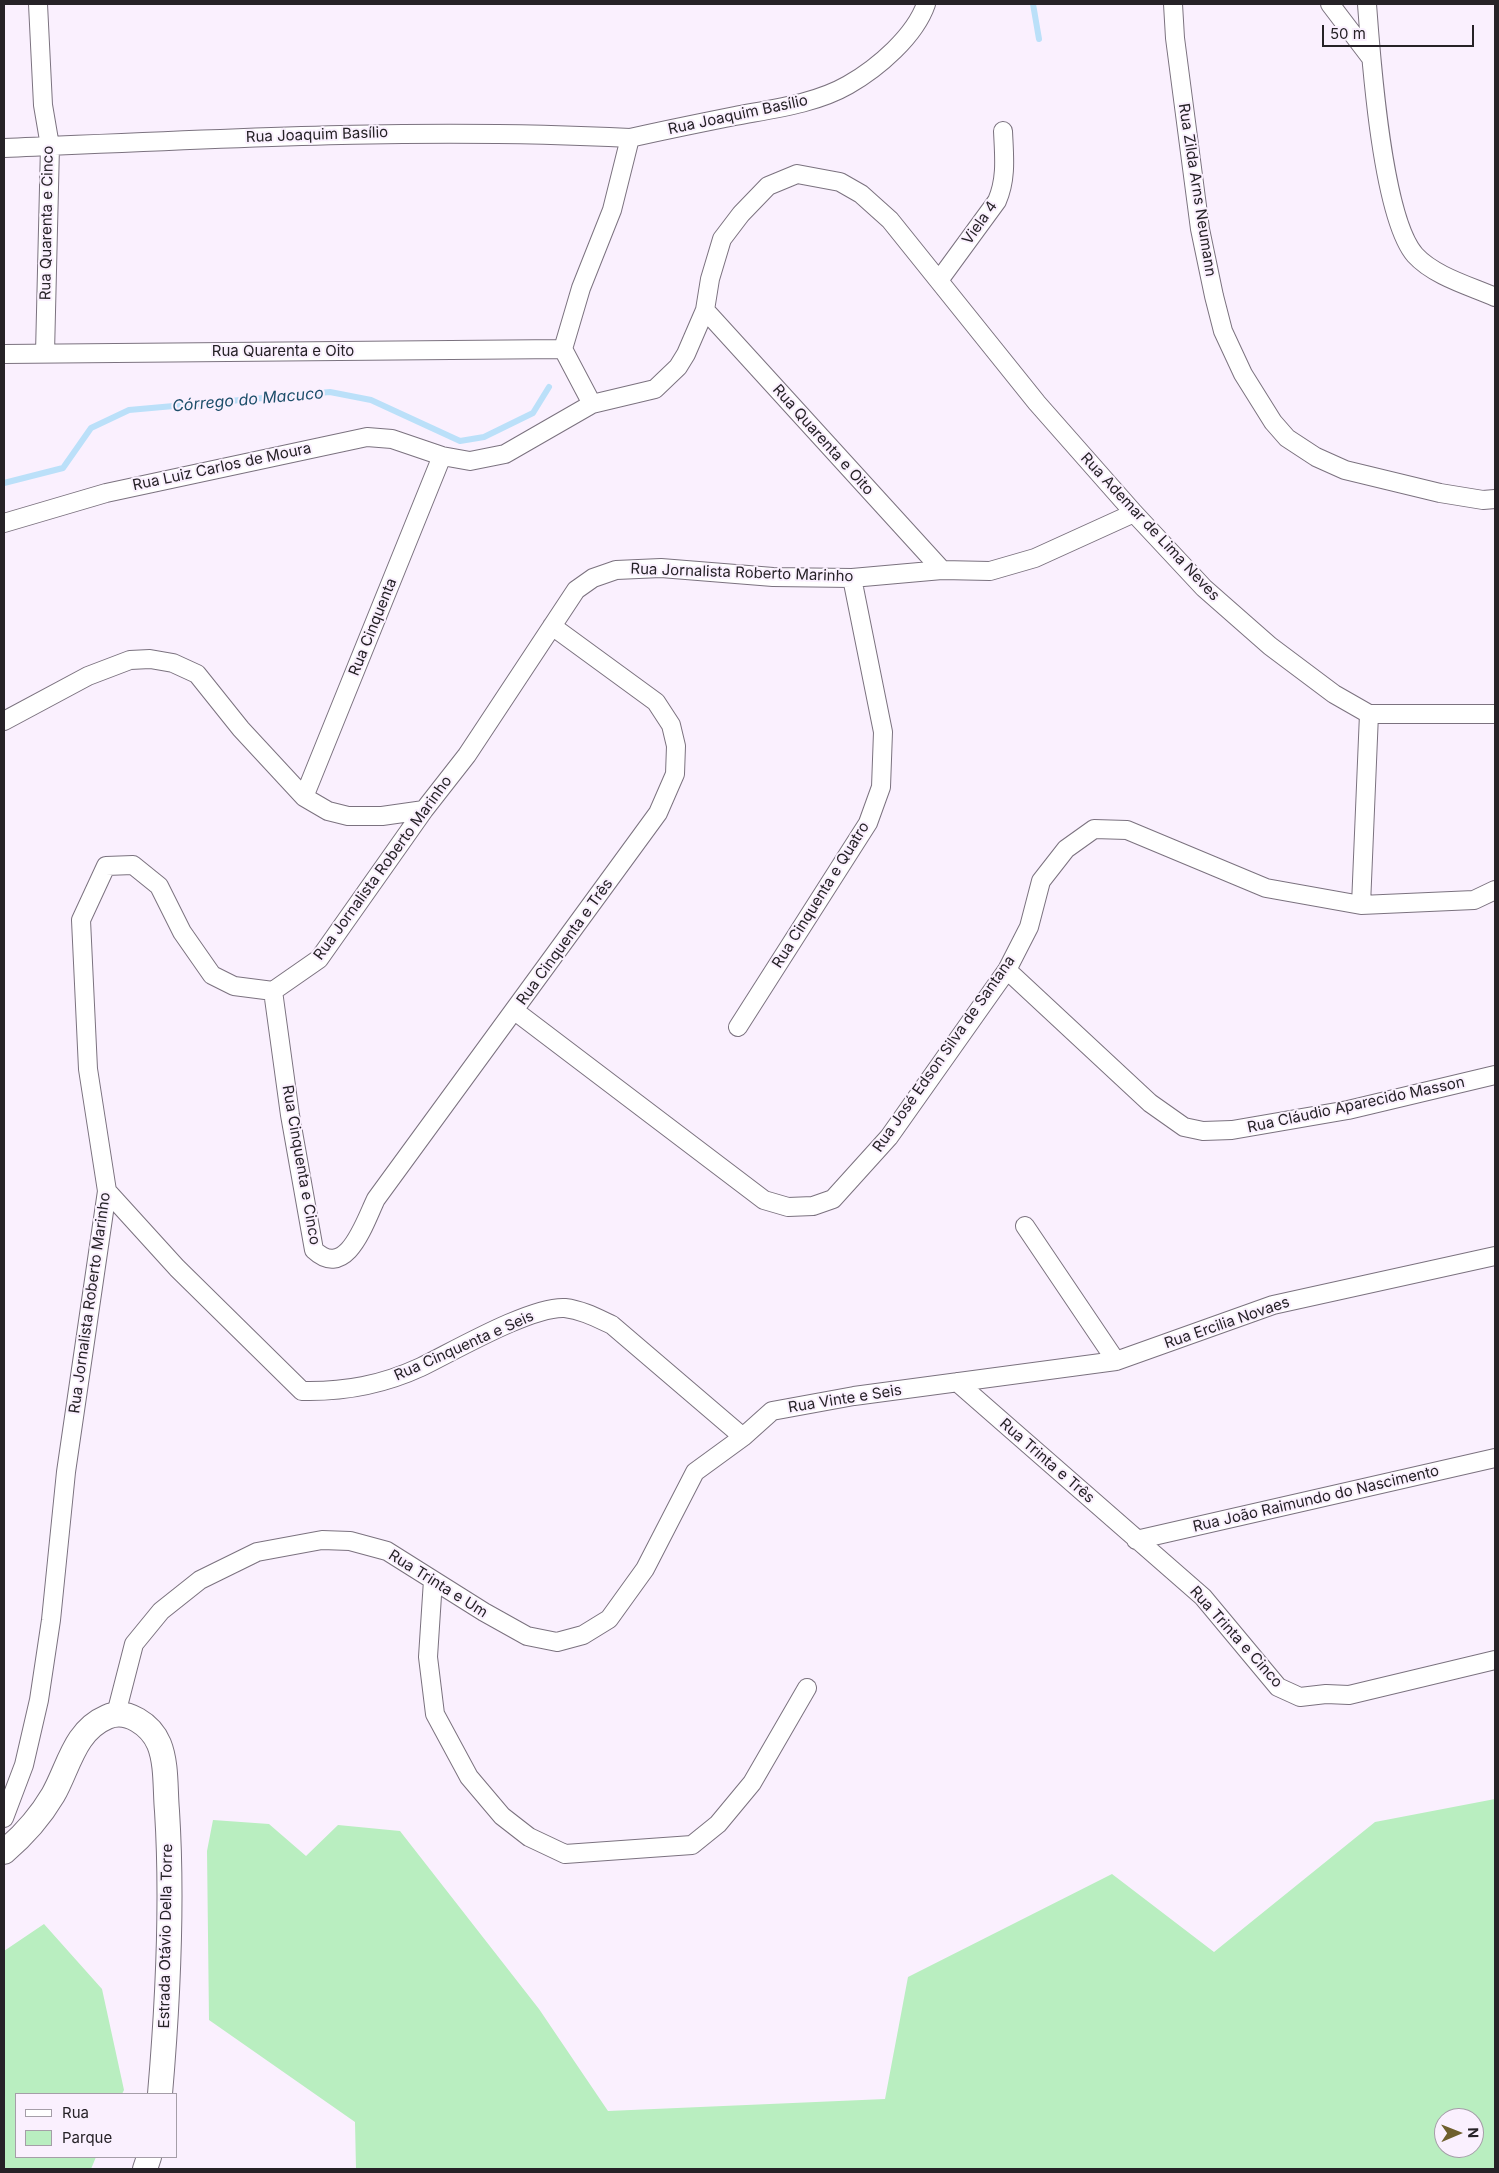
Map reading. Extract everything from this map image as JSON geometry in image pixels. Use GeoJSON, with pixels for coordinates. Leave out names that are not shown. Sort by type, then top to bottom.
{"type":"FeatureCollection","features":[{"type":"Feature","properties":{"kind":"main road"},"geometry":{"type":"LineString","coordinates":[[4,1852],[25,1834],[53,1795],[79,1740],[98,1722],[116,1714]]}},
{"type":"Feature","properties":{"kind":"main road","name":"Estrada Otávio Della Torre"},"geometry":{"type":"LineString","coordinates":[[116,1714],[131,1717],[145,1724],[153,1733],[162,1753],[164,1770],[170,1866],[160,2093]]}},
{"type":"Feature","properties":{"kind":"street","name":"Rua Quarenta e Cinco"},"geometry":{"type":"LineString","coordinates":[[38,4],[43,105],[50,146],[45,353]]}},
{"type":"Feature","properties":{"kind":"street","name":"Rua Joaquim Basílio"},"geometry":{"type":"LineString","coordinates":[[4,148],[396,132],[525,132],[630,138],[777,109],[811,100],[848,85],[882,60],[906,38],[926,4]]}},
{"type":"Feature","properties":{"kind":"street","name":"Rua Zilda Arns Neumann"},"geometry":{"type":"LineString","coordinates":[[1173,4],[1175,38],[1200,229],[1214,296],[1223,331],[1243,374],[1274,422],[1287,438],[1344,470],[1440,493],[1483,500],[1495,499]]}},
{"type":"Feature","properties":{"kind":"street"},"geometry":{"type":"LineString","coordinates":[[1330,4],[1371,58]]}},
{"type":"Feature","properties":{"kind":"street"},"geometry":{"type":"LineString","coordinates":[[1367,4],[1371,58],[1383,149],[1399,225],[1415,254],[1434,269],[1495,297]]}},
{"type":"Feature","properties":{"kind":"street","name":"Viela 4"},"geometry":{"type":"LineString","coordinates":[[940,279],[997,201],[1001,191],[1004,169],[1003,131]]}},
{"type":"Feature","properties":{"kind":"street"},"geometry":{"type":"LineString","coordinates":[[592,404],[562,349],[581,288],[612,210],[630,138]]}},
{"type":"Feature","properties":{"kind":"street","name":"Rua Ademar de Lima Neves"},"geometry":{"type":"LineString","coordinates":[[705,310],[710,279],[722,239],[741,214],[768,186],[797,174],[840,182],[861,194],[896,225],[1038,403],[1134,513],[1204,588],[1270,646],[1334,694],[1369,714],[1495,714]]}},
{"type":"Feature","properties":{"kind":"street","name":"Rua Quarenta e Oito"},"geometry":{"type":"LineString","coordinates":[[705,310],[942,570]]}},
{"type":"Feature","properties":{"kind":"street","name":"Rua Luiz Carlos de Moura"},"geometry":{"type":"LineString","coordinates":[[4,523],[106,493],[367,437],[392,439],[442,456],[470,460],[505,454],[592,404],[655,389],[678,367],[686,354],[705,310]]}},
{"type":"Feature","properties":{"kind":"street","name":"Rua Quarenta e Oito"},"geometry":{"type":"LineString","coordinates":[[4,354],[562,349]]}},
{"type":"Feature","properties":{"kind":"street","name":"Rua Cinquenta"},"geometry":{"type":"LineString","coordinates":[[304,797],[442,456]]}},
{"type":"Feature","properties":{"kind":"street","name":"Rua Jornalista Roberto Marinho"},"geometry":{"type":"LineString","coordinates":[[4,1818],[24,1765],[39,1700],[51,1620],[66,1472],[107,1191],[88,1069],[81,920],[106,866],[133,865],[159,886],[182,932],[212,975],[234,986],[273,990],[319,960],[424,810],[467,755],[576,590],[592,578],[616,570],[660,568],[774,577],[852,578],[942,570],[990,571],[1074,542],[1134,513]]}},
{"type":"Feature","properties":{"kind":"street","name":"Rua Cinquenta e Quatro"},"geometry":{"type":"LineString","coordinates":[[738,1027],[868,823],[881,788],[882,732],[852,578]]}},
{"type":"Feature","properties":{"kind":"street","name":"Rua Cinquenta e Três"},"geometry":{"type":"LineString","coordinates":[[552,626],[656,702],[671,725],[673,732],[676,746],[675,774],[658,813],[515,1011],[764,1200],[788,1207],[813,1206],[833,1199]]}},
{"type":"Feature","properties":{"kind":"street"},"geometry":{"type":"LineString","coordinates":[[4,721],[88,676],[130,660],[150,659],[173,663],[197,674],[241,729],[304,797],[328,810],[348,816],[382,816],[424,810]]}},
{"type":"Feature","properties":{"kind":"street"},"geometry":{"type":"LineString","coordinates":[[1361,905],[1369,714]]}},
{"type":"Feature","properties":{"kind":"street","name":"Rua José Edson Silva de Santana"},"geometry":{"type":"LineString","coordinates":[[833,1199],[889,1137],[1007,970],[1029,927],[1041,881],[1066,849],[1094,829],[1127,830],[1266,888],[1361,905],[1474,900],[1495,890]]}},
{"type":"Feature","properties":{"kind":"street","name":"Rua Cláudio Aparecido Masson"},"geometry":{"type":"LineString","coordinates":[[1007,970],[1150,1103],[1184,1126],[1204,1131],[1232,1130],[1348,1110],[1495,1075]]}},
{"type":"Feature","properties":{"kind":"street","name":"Rua Cinquenta e Cinco"},"geometry":{"type":"LineString","coordinates":[[273,990],[292,1124],[314,1250],[320,1255],[330,1258],[347,1253],[352,1247],[376,1199],[515,1011]]}},
{"type":"Feature","properties":{"kind":"street","name":"Rua Cinquenta e Seis"},"geometry":{"type":"LineString","coordinates":[[107,1191],[177,1268],[302,1391],[338,1392],[381,1382],[420,1368],[467,1343],[543,1311],[565,1308],[588,1314],[612,1325],[743,1437]]}},
{"type":"Feature","properties":{"kind":"street"},"geometry":{"type":"LineString","coordinates":[[1025,1226],[1116,1361]]}},
{"type":"Feature","properties":{"kind":"street","name":"Rua Ercilia Novaes"},"geometry":{"type":"LineString","coordinates":[[957,1382],[1116,1361],[1273,1305],[1495,1256]]}},
{"type":"Feature","properties":{"kind":"street","name":"Rua Vinte e Seis"},"geometry":{"type":"LineString","coordinates":[[743,1437],[772,1411],[854,1396],[957,1382]]}},
{"type":"Feature","properties":{"kind":"street","name":"Rua Trinta e Três"},"geometry":{"type":"LineString","coordinates":[[957,1382],[1136,1540]]}},
{"type":"Feature","properties":{"kind":"street","name":"Rua Trinta e Um"},"geometry":{"type":"LineString","coordinates":[[116,1714],[134,1644],[161,1611],[200,1580],[257,1552],[322,1540],[350,1541],[387,1551],[527,1636],[557,1642],[583,1635],[609,1619],[645,1570],[695,1472],[743,1437]]}},
{"type":"Feature","properties":{"kind":"street","name":"Rua João Raimundo do Nascimento"},"geometry":{"type":"LineString","coordinates":[[1136,1540],[1495,1458]]}},
{"type":"Feature","properties":{"kind":"street","name":"Rua Trinta e Cinco"},"geometry":{"type":"LineString","coordinates":[[1136,1540],[1203,1596],[1278,1687],[1300,1698],[1326,1694],[1349,1695],[1495,1660]]}},
{"type":"Feature","properties":{"kind":"street"},"geometry":{"type":"LineString","coordinates":[[433,1580],[428,1657],[436,1714],[469,1778],[502,1816],[529,1837],[565,1854],[692,1845],[718,1824],[752,1782],[807,1688]]}},
{"type":"Feature","properties":{"kind":"green space"},"geometry":{"type":"Polygon","coordinates":[[[1495,1799],[1495,2169],[356,2169],[355,2122],[209,2020],[207,1851],[213,1820],[269,1824],[306,1856],[338,1825],[400,1831],[539,2009],[608,2111],[885,2099],[908,1977],[1112,1874],[1214,1952],[1375,1822],[1495,1799]]]}},
{"type":"Feature","properties":{"kind":"green space"},"geometry":{"type":"Polygon","coordinates":[[[44,1924],[102,1989],[124,2090],[122,2093],[15,2093],[15,2158],[96,2158],[91,2169],[4,2169],[4,1951],[44,1924]]]}},
{"type":"Feature","properties":{"kind":"waterway","name":"Córrego do Macuco"},"geometry":{"type":"LineString","coordinates":[[1033,4],[1039,39]]}},
{"type":"Feature","properties":{"kind":"waterway","name":"Córrego do Macuco"},"geometry":{"type":"LineString","coordinates":[[4,483],[63,468],[91,428],[129,410],[330,392],[371,400],[460,441],[484,437],[533,413],[549,387]]}}]}
